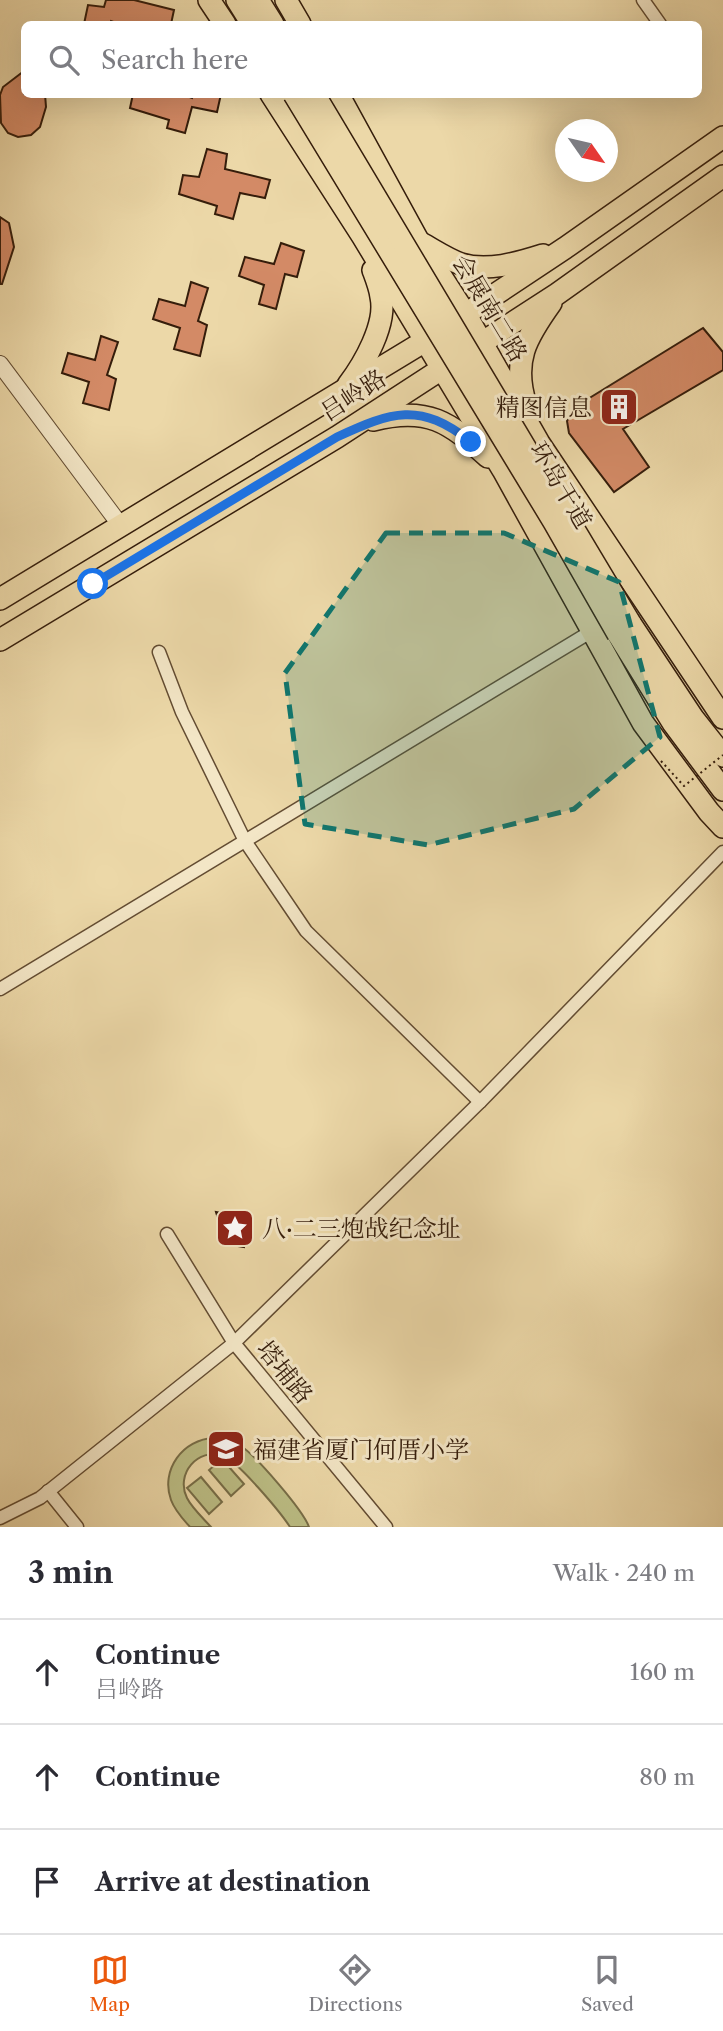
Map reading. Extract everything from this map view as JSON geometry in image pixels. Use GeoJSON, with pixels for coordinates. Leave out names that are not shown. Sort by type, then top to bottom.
{"type":"FeatureCollection","features":[{"type":"Feature","properties":{"kind":"main road"},"geometry":{"type":"LineString","coordinates":[[209,0],[223,21]]}},
{"type":"Feature","properties":{"kind":"main road"},"geometry":{"type":"LineString","coordinates":[[237,0],[250,21]]}},
{"type":"Feature","properties":{"kind":"main road"},"geometry":{"type":"LineString","coordinates":[[258,0],[270,21]]}},
{"type":"Feature","properties":{"kind":"main road"},"geometry":{"type":"LineString","coordinates":[[286,0],[298,21]]}},
{"type":"Feature","properties":{"kind":"main road"},"geometry":{"type":"LineString","coordinates":[[274,98],[363,237],[503,470],[643,723],[723,827]]}},
{"type":"Feature","properties":{"kind":"main road","name":"环岛干道"},"geometry":{"type":"LineString","coordinates":[[296,98],[554,522],[624,628],[723,755]]}},
{"type":"Feature","properties":{"kind":"main road","name":"环岛干道"},"geometry":{"type":"LineString","coordinates":[[316,98],[624,628],[673,723],[723,790]]}},
{"type":"Feature","properties":{"kind":"main road","name":"会展南二路"},"geometry":{"type":"LineString","coordinates":[[340,98],[419,242],[483,343],[539,443],[723,718]]}},
{"type":"Feature","properties":{"kind":"main road","name":"吕岭路"},"geometry":{"type":"LineString","coordinates":[[0,599],[466,315],[723,137]]}},
{"type":"Feature","properties":{"kind":"main road","name":"吕岭路"},"geometry":{"type":"LineString","coordinates":[[0,640],[337,437],[557,294],[723,176]]}},
{"type":"Feature","properties":{"kind":"main road"},"geometry":{"type":"LineString","coordinates":[[343,391],[363,365],[381,311],[382,299],[363,237]]}},
{"type":"Feature","properties":{"kind":"main road"},"geometry":{"type":"LineString","coordinates":[[419,242],[451,260],[477,266],[513,264],[565,248]]}},
{"type":"Feature","properties":{"kind":"main road"},"geometry":{"type":"LineString","coordinates":[[503,470],[539,443],[519,381],[521,359],[533,329],[557,294]]}},
{"type":"Feature","properties":{"kind":"main road"},"geometry":{"type":"LineString","coordinates":[[337,437],[373,420],[397,414],[413,414],[435,419],[457,431],[503,470]]}},
{"type":"Feature","properties":{"kind":"street"},"geometry":{"type":"LineString","coordinates":[[643,0],[658,21]]}},
{"type":"Feature","properties":{"kind":"street"},"geometry":{"type":"LineString","coordinates":[[0,364],[121,526]]}},
{"type":"Feature","properties":{"kind":"street"},"geometry":{"type":"LineString","coordinates":[[0,989],[592,631]]}},
{"type":"Feature","properties":{"kind":"street"},"geometry":{"type":"LineString","coordinates":[[159,652],[182,712],[245,842],[306,931],[480,1102]]}},
{"type":"Feature","properties":{"kind":"street"},"geometry":{"type":"LineString","coordinates":[[0,1518],[40,1498],[234,1343],[480,1102],[723,852]]}},
{"type":"Feature","properties":{"kind":"street","name":"塔埔路"},"geometry":{"type":"LineString","coordinates":[[167,1234],[234,1343],[386,1527]]}},
{"type":"Feature","properties":{"kind":"street"},"geometry":{"type":"LineString","coordinates":[[48,1491],[77,1527]]}},
{"type":"Feature","properties":{"kind":"path"},"geometry":{"type":"LineString","coordinates":[[661,761],[684,786],[723,755]]}},
{"type":"Feature","properties":{"kind":"highlighted area"},"geometry":{"type":"Polygon","coordinates":[[[386,533],[504,533],[619,582],[660,737],[574,809],[428,845],[305,824],[285,673],[386,533]]]}},
{"type":"Feature","properties":{"kind":"green space"},"geometry":{"type":"Polygon","coordinates":[[[214,1438],[231,1441],[248,1452],[289,1497],[309,1527],[290,1527],[269,1499],[238,1467],[223,1456],[214,1454],[197,1459],[184,1480],[187,1498],[211,1527],[190,1527],[171,1500],[169,1478],[172,1467],[184,1450],[203,1440],[214,1438]]]}},
{"type":"Feature","properties":{"kind":"green space"},"geometry":{"type":"Polygon","coordinates":[[[222,1459],[244,1484],[231,1496],[209,1470],[222,1459]]]}},
{"type":"Feature","properties":{"kind":"green space"},"geometry":{"type":"Polygon","coordinates":[[[201,1477],[222,1502],[209,1514],[187,1488],[201,1477]]]}},
{"type":"Feature","properties":{"kind":"building"},"geometry":{"type":"Polygon","coordinates":[[[106,0],[134,0],[174,10],[172,21],[85,21],[88,5],[104,7],[106,0]]]}},
{"type":"Feature","properties":{"kind":"building"},"geometry":{"type":"Polygon","coordinates":[[[21,73],[21,98],[45,98],[46,107],[40,127],[31,135],[18,137],[8,133],[1,123],[0,95],[3,87],[21,73]]]}},
{"type":"Feature","properties":{"kind":"building"},"geometry":{"type":"Polygon","coordinates":[[[132,98],[220,98],[217,112],[192,107],[185,133],[167,128],[169,120],[130,108],[132,98]]]}},
{"type":"Feature","properties":{"kind":"building"},"geometry":{"type":"Polygon","coordinates":[[[207,149],[227,154],[225,169],[270,180],[265,198],[240,193],[233,219],[215,214],[217,206],[179,194],[183,175],[199,177],[207,149]]]}},
{"type":"Feature","properties":{"kind":"building"},"geometry":{"type":"Polygon","coordinates":[[[0,217],[9,223],[14,247],[2,284],[0,284],[0,217]]]}},
{"type":"Feature","properties":{"kind":"building"},"geometry":{"type":"Polygon","coordinates":[[[281,243],[304,251],[297,277],[285,274],[276,309],[259,304],[264,285],[239,276],[245,257],[274,264],[281,243]]]}},
{"type":"Feature","properties":{"kind":"building"},"geometry":{"type":"Polygon","coordinates":[[[191,282],[208,288],[198,321],[207,325],[200,356],[174,349],[180,328],[153,319],[159,299],[185,306],[191,282]]]}},
{"type":"Feature","properties":{"kind":"building","name":"精图信息"},"geometry":{"type":"Polygon","coordinates":[[[703,328],[723,352],[723,370],[623,429],[649,467],[614,492],[569,433],[567,421],[583,402],[703,328]]]}},
{"type":"Feature","properties":{"kind":"building"},"geometry":{"type":"Polygon","coordinates":[[[101,336],[118,342],[107,375],[116,379],[109,410],[83,403],[89,382],[62,373],[68,353],[95,360],[101,336]]]}},
{"type":"Feature","properties":{"kind":"building"},"geometry":{"type":"Polygon","coordinates":[[[216,1212],[249,1218],[244,1247],[220,1243],[222,1232],[216,1212]]]}},
{"type":"Feature","properties":{"kind":"place","name":"精图信息"},"geometry":{"type":"Point","coordinates":[619,407]}},
{"type":"Feature","properties":{"kind":"place","name":"八·二三炮战纪念址"},"geometry":{"type":"Point","coordinates":[235,1228]}},
{"type":"Feature","properties":{"kind":"place","name":"福建省厦门何厝小学"},"geometry":{"type":"Point","coordinates":[226,1449]}},
{"type":"Feature","properties":{"kind":"route"},"geometry":{"type":"LineString","coordinates":[[93,584],[337,437],[373,420],[397,414],[413,414],[435,419],[471,442]]}}]}
